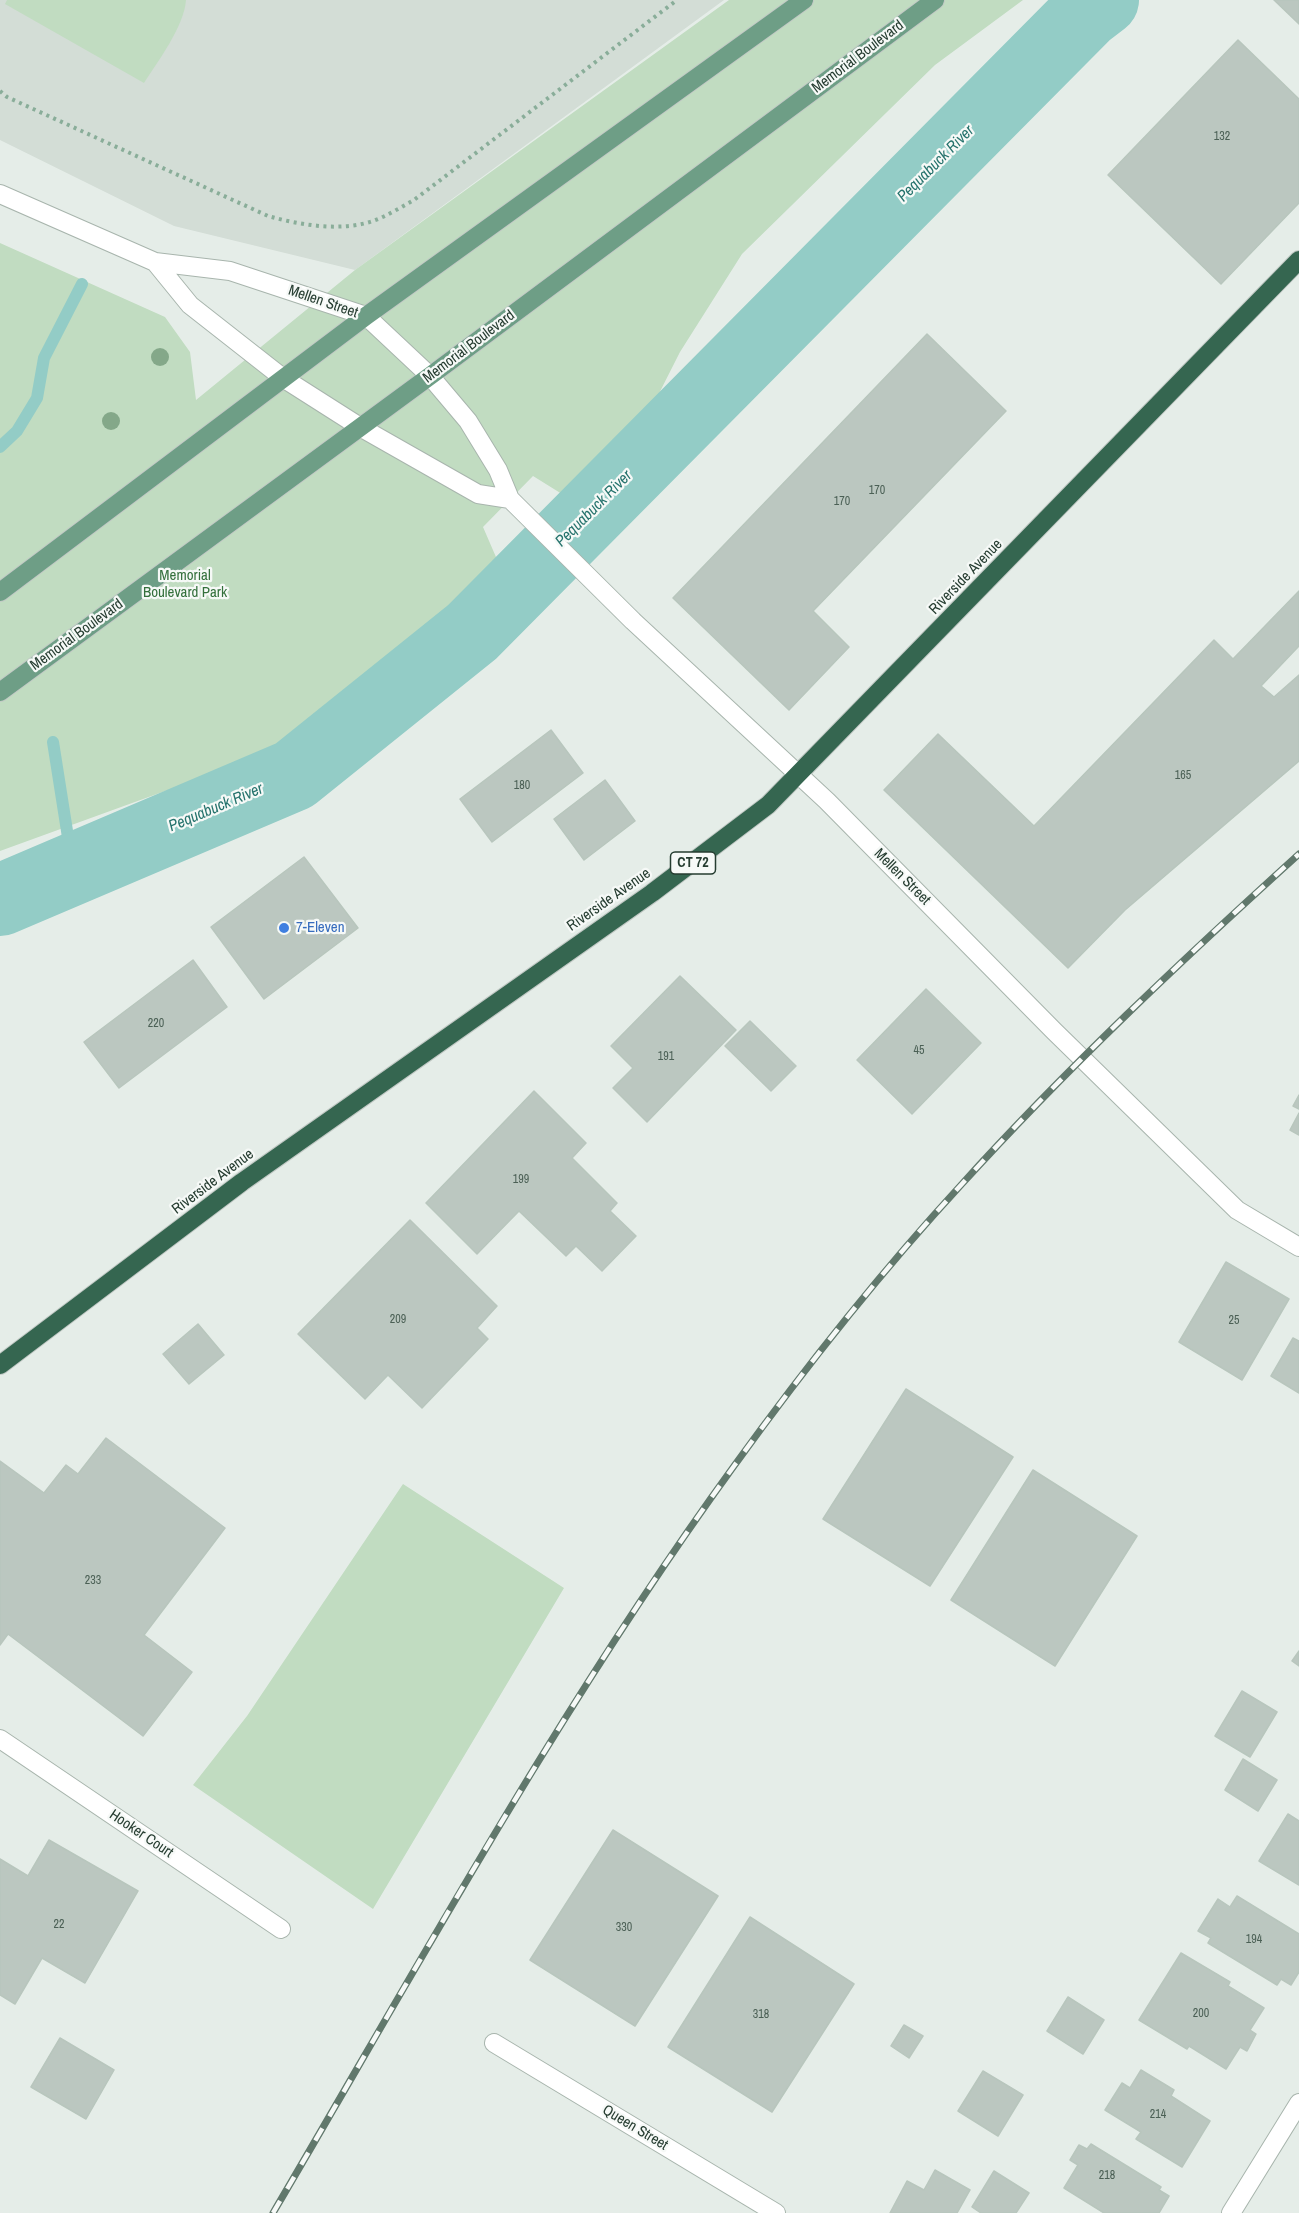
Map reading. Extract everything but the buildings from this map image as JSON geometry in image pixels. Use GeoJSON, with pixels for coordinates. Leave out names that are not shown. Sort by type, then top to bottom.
{"type":"FeatureCollection","features":[{"type":"Feature","properties":{"kind":"highway","name":"Riverside Avenue"},"geometry":{"type":"LineString","coordinates":[[0,1365],[242,1182],[697,859],[768,805],[1299,260]]}},
{"type":"Feature","properties":{"kind":"main road"},"geometry":{"type":"LineString","coordinates":[[0,592],[366,316],[804,0]]}},
{"type":"Feature","properties":{"kind":"main road","name":"Memorial Boulevard"},"geometry":{"type":"LineString","coordinates":[[0,692],[430,376],[935,0]]}},
{"type":"Feature","properties":{"kind":"street","name":"Mellen Street"},"geometry":{"type":"LineString","coordinates":[[0,194],[155,262],[230,271],[366,316],[430,376],[468,421],[498,470],[510,500],[633,621],[844,818],[1054,1031],[1237,1210],[1299,1247]]}},
{"type":"Feature","properties":{"kind":"street","name":"Mellen Street"},"geometry":{"type":"LineString","coordinates":[[155,262],[190,305],[284,378],[360,427],[478,494],[510,500]]}},
{"type":"Feature","properties":{"kind":"street","name":"Hooker Court"},"geometry":{"type":"LineString","coordinates":[[0,1739],[281,1929]]}},
{"type":"Feature","properties":{"kind":"street","name":"Queen Street"},"geometry":{"type":"LineString","coordinates":[[494,2043],[776,2213]]}},
{"type":"Feature","properties":{"kind":"street"},"geometry":{"type":"LineString","coordinates":[[1231,2213],[1299,2103]]}},
{"type":"Feature","properties":{"kind":"path"},"geometry":{"type":"LineString","coordinates":[[0,91],[7,97],[268,216],[293,223],[330,227],[372,221],[414,200],[677,0]]}},
{"type":"Feature","properties":{"kind":"shaded area"},"geometry":{"type":"Polygon","coordinates":[[[0,0],[724,0],[355,270],[174,226],[0,140],[0,0]]]}},
{"type":"Feature","properties":{"kind":"green space"},"geometry":{"type":"Polygon","coordinates":[[[7,0],[186,0],[176,32],[144,83],[5,4],[7,0]]]}},
{"type":"Feature","properties":{"kind":"green space","name":"Memorial Boulevard Park"},"geometry":{"type":"Polygon","coordinates":[[[729,0],[1023,0],[935,65],[742,254],[680,352],[640,431],[570,499],[533,476],[483,527],[499,564],[337,711],[245,762],[0,851],[0,243],[165,317],[190,352],[196,400],[355,270],[729,0]]]}},
{"type":"Feature","properties":{"kind":"green space"},"geometry":{"type":"Polygon","coordinates":[[[403,1484],[564,1588],[373,1909],[193,1785],[247,1716],[403,1484]]]}},
{"type":"Feature","properties":{"kind":"waterway","name":"Pequabuck River"},"geometry":{"type":"LineString","coordinates":[[0,900],[294,775],[472,632],[1086,13],[1103,0]]}},
{"type":"Feature","properties":{"kind":"waterway"},"geometry":{"type":"LineString","coordinates":[[0,447],[17,431],[37,398],[44,358],[82,284]]}},
{"type":"Feature","properties":{"kind":"waterway"},"geometry":{"type":"LineString","coordinates":[[53,742],[73,869]]}},
{"type":"Feature","properties":{"kind":"railway"},"geometry":{"type":"LineString","coordinates":[[273,2213],[494,1834],[610,1647],[734,1466],[788,1394],[901,1252],[1001,1142],[1126,1015],[1299,854]]}},
{"type":"Feature","properties":{"kind":"place","name":"7-Eleven"},"geometry":{"type":"Point","coordinates":[284,928]}}]}
